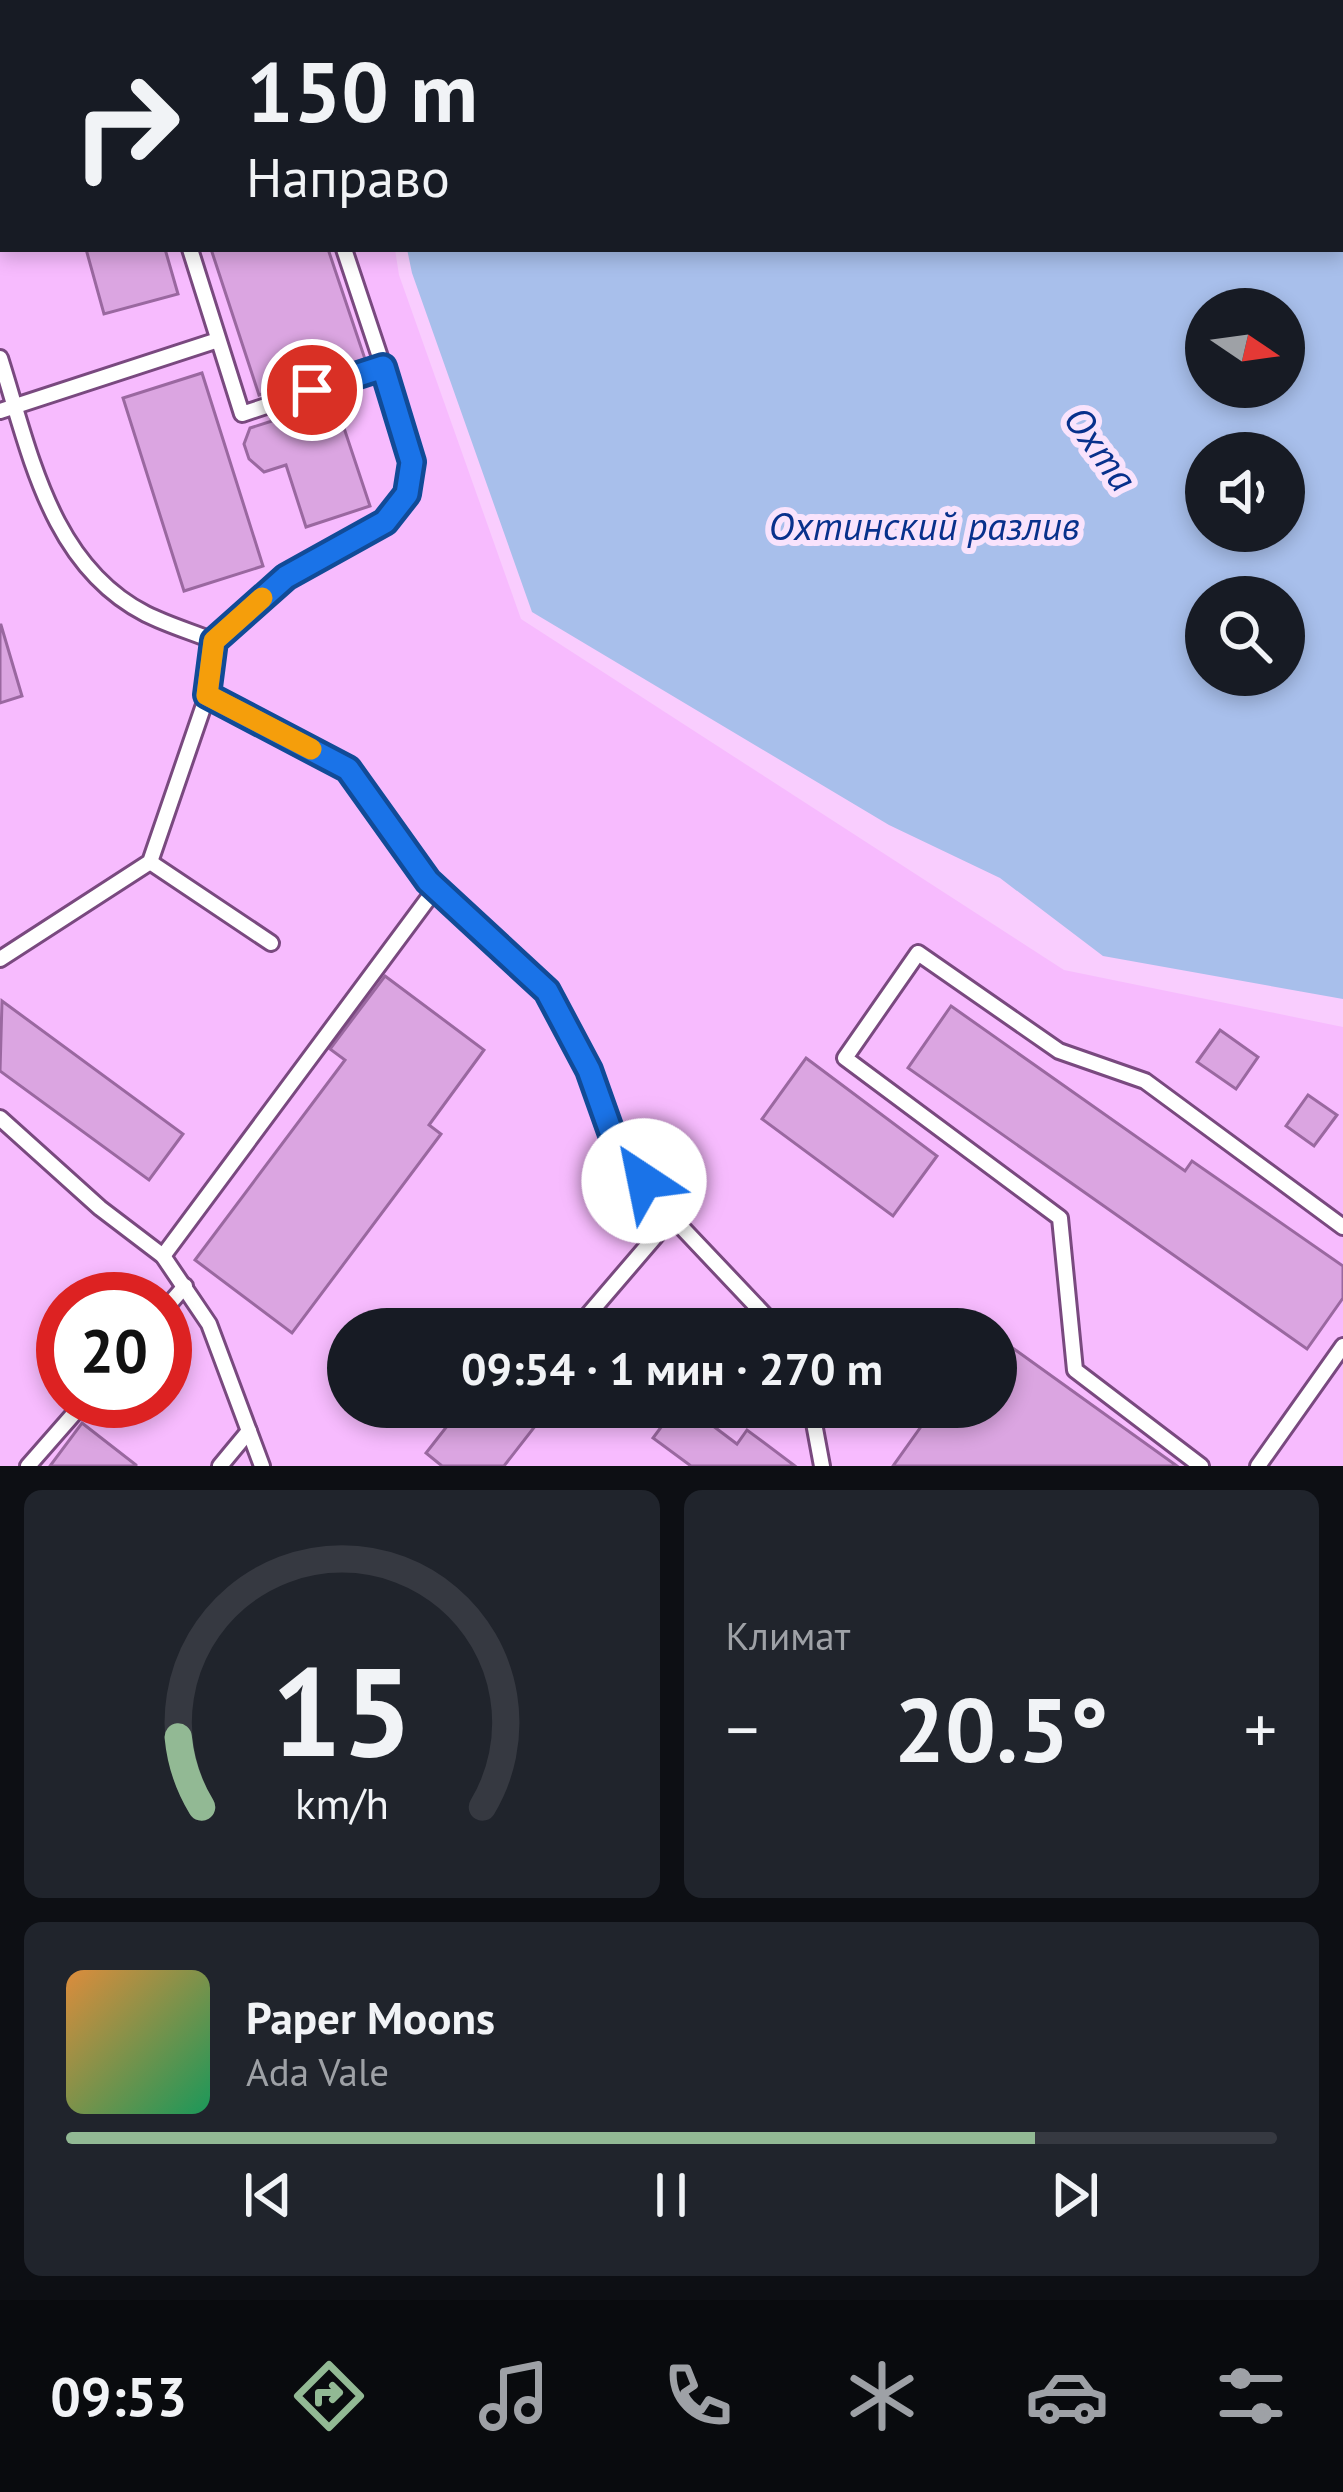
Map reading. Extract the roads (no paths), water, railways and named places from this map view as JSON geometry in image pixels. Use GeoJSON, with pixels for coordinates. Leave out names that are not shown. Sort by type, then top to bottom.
{"type":"FeatureCollection","features":[{"type":"Feature","properties":{"kind":"lane"},"geometry":{"type":"LineString","coordinates":[[191,252],[242,414],[383,367]]}},
{"type":"Feature","properties":{"kind":"lane"},"geometry":{"type":"LineString","coordinates":[[0,959],[150,862],[207,695],[214,641],[286,577],[385,522],[407,494],[412,462],[345,252]]}},
{"type":"Feature","properties":{"kind":"lane"},"geometry":{"type":"LineString","coordinates":[[8,409],[218,340]]}},
{"type":"Feature","properties":{"kind":"lane"},"geometry":{"type":"LineString","coordinates":[[0,358],[8,409],[50,513],[91,574],[143,613],[214,641]]}},
{"type":"Feature","properties":{"kind":"lane"},"geometry":{"type":"LineString","coordinates":[[207,695],[348,769],[436,888],[547,991],[589,1070],[616,1146],[673,1217],[758,1308]]}},
{"type":"Feature","properties":{"kind":"lane"},"geometry":{"type":"LineString","coordinates":[[150,862],[271,943]]}},
{"type":"Feature","properties":{"kind":"lane"},"geometry":{"type":"LineString","coordinates":[[163,1256],[436,888]]}},
{"type":"Feature","properties":{"kind":"lane"},"geometry":{"type":"LineString","coordinates":[[1201,1466],[1075,1370],[1060,1218],[845,1058],[918,953],[1059,1051],[1145,1081],[1343,1227]]}},
{"type":"Feature","properties":{"kind":"lane"},"geometry":{"type":"LineString","coordinates":[[0,1118],[100,1208],[163,1256],[175,1272]]}},
{"type":"Feature","properties":{"kind":"lane"},"geometry":{"type":"LineString","coordinates":[[594,1308],[673,1217]]}},
{"type":"Feature","properties":{"kind":"lane"},"geometry":{"type":"LineString","coordinates":[[192,1297],[209,1324],[262,1466]]}},
{"type":"Feature","properties":{"kind":"lane"},"geometry":{"type":"LineString","coordinates":[[1258,1466],[1343,1346]]}},
{"type":"Feature","properties":{"kind":"lane"},"geometry":{"type":"LineString","coordinates":[[28,1466],[61,1428]]}},
{"type":"Feature","properties":{"kind":"lane"},"geometry":{"type":"LineString","coordinates":[[815,1428],[822,1466]]}},
{"type":"Feature","properties":{"kind":"lane"},"geometry":{"type":"LineString","coordinates":[[220,1466],[249,1431]]}},
{"type":"Feature","properties":{"kind":"water","name":"Охтинский разлив"},"geometry":{"type":"Polygon","coordinates":[[[408,252],[1343,252],[1343,999],[1103,956],[1000,878],[889,825],[532,612],[408,252]]]}},
{"type":"Feature","properties":{"kind":"water label","name":"Охта"},"geometry":{"type":"Point","coordinates":[1101,448]}}]}
